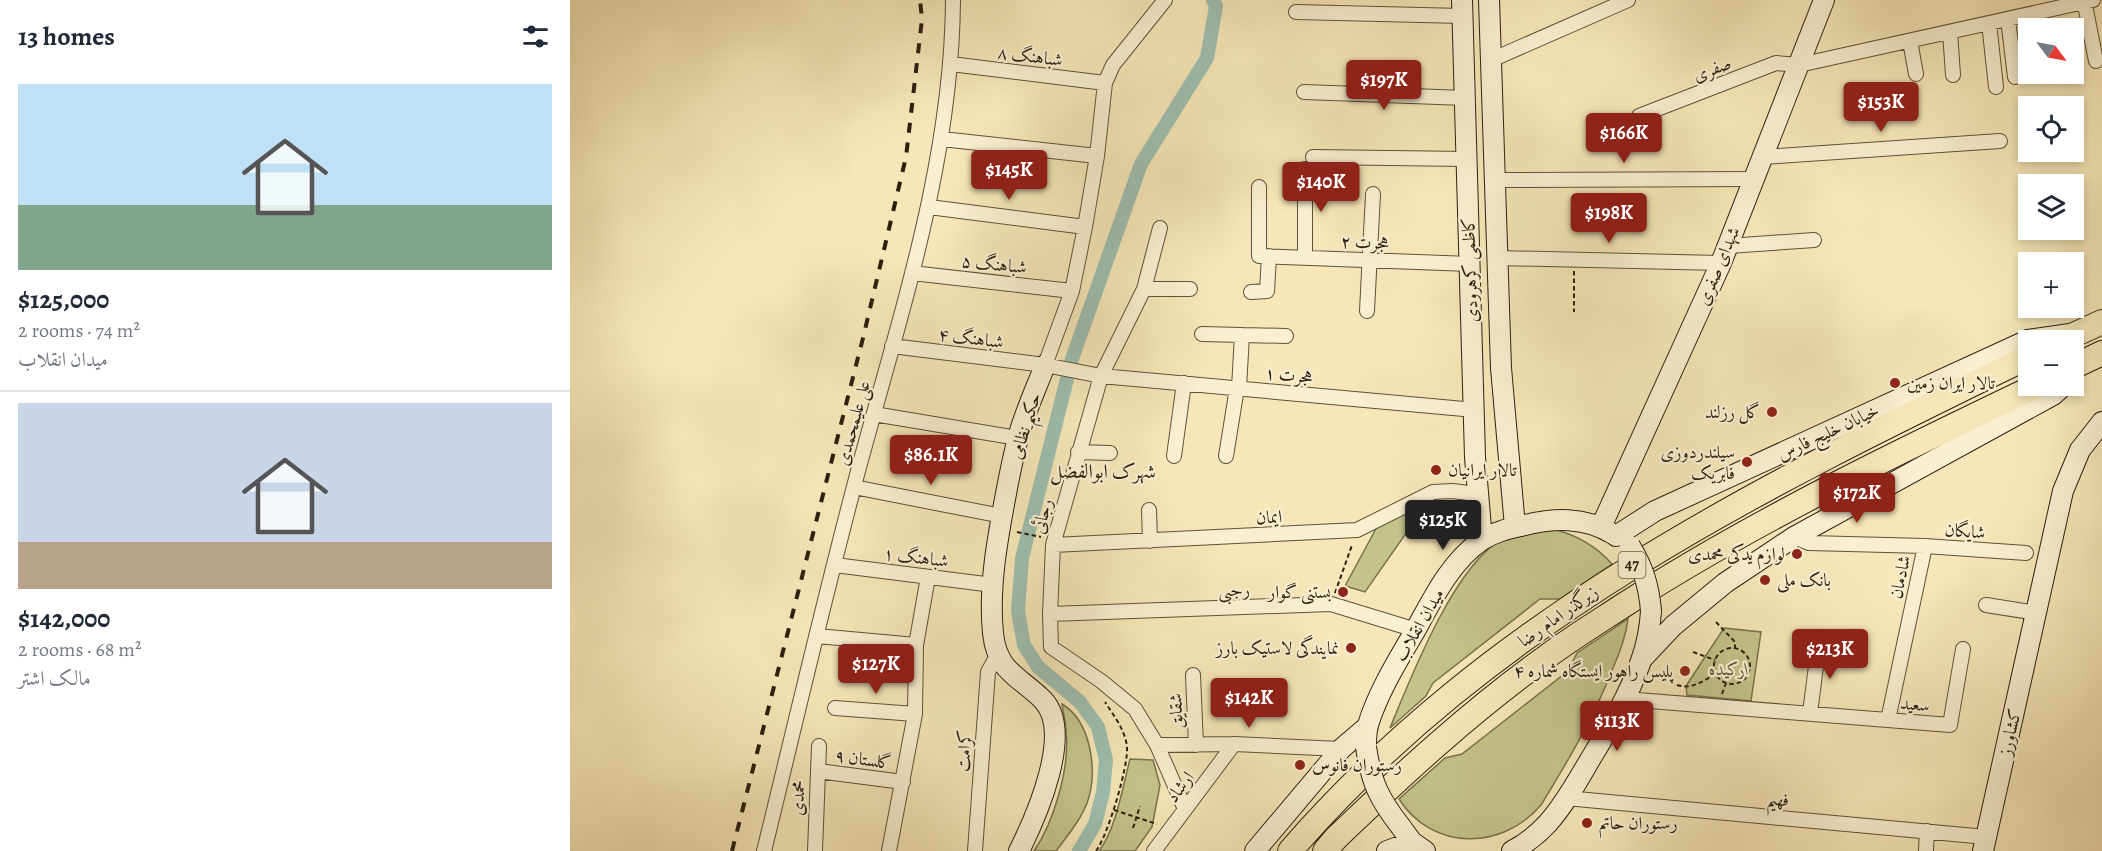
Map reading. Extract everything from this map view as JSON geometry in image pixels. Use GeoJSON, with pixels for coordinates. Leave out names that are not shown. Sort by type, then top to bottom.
{"type":"FeatureCollection","features":[{"type":"Feature","properties":{"kind":"highway"},"geometry":{"type":"LineString","coordinates":[[2084,330],[2102,322]]}},
{"type":"Feature","properties":{"kind":"highway","name":"زیرگذر امام رضا"},"geometry":{"type":"LineString","coordinates":[[1290,851],[1320,815],[1414,724],[1483,669],[1616,575],[1792,474],[2018,362]]}},
{"type":"Feature","properties":{"kind":"highway","name":"زیرگذر امام رضا"},"geometry":{"type":"LineString","coordinates":[[1325,851],[1422,756],[1528,671],[1574,638],[1660,582],[1770,519],[1909,447],[2018,395]]}},
{"type":"Feature","properties":{"kind":"main road","name":"کاظمی کرهرودی"},"geometry":{"type":"LineString","coordinates":[[1489,0],[1501,368],[1515,527]]}},
{"type":"Feature","properties":{"kind":"main road","name":"شهدای صفری"},"geometry":{"type":"LineString","coordinates":[[1616,537],[1824,0]]}},
{"type":"Feature","properties":{"kind":"main road","name":"کاظمی کرهرودی"},"geometry":{"type":"LineString","coordinates":[[1463,8],[1475,457],[1482,540]]}},
{"type":"Feature","properties":{"kind":"main road","name":"خیابان خلیج فارس"},"geometry":{"type":"LineString","coordinates":[[1616,537],[1655,511],[2018,345]]}},
{"type":"Feature","properties":{"kind":"main road","name":"حکیم نظامی"},"geometry":{"type":"LineString","coordinates":[[997,656],[993,633],[993,585],[1018,438],[1049,366]]}},
{"type":"Feature","properties":{"kind":"main road"},"geometry":{"type":"LineString","coordinates":[[1641,660],[1673,626],[1725,583],[1794,537],[2051,396]]}},
{"type":"Feature","properties":{"kind":"main road","name":"کشاورز"},"geometry":{"type":"LineString","coordinates":[[1985,844],[2063,491],[2080,450],[2102,422]]}},
{"type":"Feature","properties":{"kind":"main road"},"geometry":{"type":"LineString","coordinates":[[1475,457],[1509,454]]}},
{"type":"Feature","properties":{"kind":"main road","name":"میدان انقلاب"},"geometry":{"type":"LineString","coordinates":[[1412,840],[1387,809],[1375,789],[1366,747],[1368,726],[1384,688],[1436,593],[1454,568],[1482,540],[1502,531],[1546,519],[1576,520],[1616,537]]}},
{"type":"Feature","properties":{"kind":"main road"},"geometry":{"type":"LineString","coordinates":[[1512,851],[1524,844],[1548,823],[1566,798],[1625,699],[1641,660],[1650,631],[1651,611],[1647,580],[1641,563],[1616,537]]}},
{"type":"Feature","properties":{"kind":"main road"},"geometry":{"type":"LineString","coordinates":[[997,656],[1013,675],[1043,701],[1051,711],[1055,723],[1052,759],[1035,821],[1020,851]]}},
{"type":"Feature","properties":{"kind":"main road"},"geometry":{"type":"LineString","coordinates":[[1256,851],[1341,749],[1368,726]]}},
{"type":"Feature","properties":{"kind":"main road"},"geometry":{"type":"LineString","coordinates":[[1539,851],[1548,823]]}},
{"type":"Feature","properties":{"kind":"main road"},"geometry":{"type":"LineString","coordinates":[[1387,851],[1412,840]]}},
{"type":"Feature","properties":{"kind":"street","name":"علی علیمحمدی"},"geometry":{"type":"LineString","coordinates":[[764,851],[854,487],[929,207],[942,139],[951,64],[953,0]]}},
{"type":"Feature","properties":{"kind":"street","name":"حکیم نظامی"},"geometry":{"type":"LineString","coordinates":[[1049,366],[1071,291],[1085,227],[1098,156],[1105,83],[1113,65],[1165,0]]}},
{"type":"Feature","properties":{"kind":"street"},"geometry":{"type":"LineString","coordinates":[[1491,60],[1628,0]]}},
{"type":"Feature","properties":{"kind":"street"},"geometry":{"type":"LineString","coordinates":[[2087,1],[2096,61]]}},
{"type":"Feature","properties":{"kind":"street","name":"صفری"},"geometry":{"type":"LineString","coordinates":[[1639,116],[1776,63],[1799,65],[2087,1]]}},
{"type":"Feature","properties":{"kind":"street"},"geometry":{"type":"LineString","coordinates":[[1296,12],[1463,8]]}},
{"type":"Feature","properties":{"kind":"street"},"geometry":{"type":"LineString","coordinates":[[2008,19],[2015,77]]}},
{"type":"Feature","properties":{"kind":"street"},"geometry":{"type":"LineString","coordinates":[[1989,23],[1996,87]]}},
{"type":"Feature","properties":{"kind":"street"},"geometry":{"type":"LineString","coordinates":[[1950,32],[1953,75]]}},
{"type":"Feature","properties":{"kind":"street"},"geometry":{"type":"LineString","coordinates":[[1910,41],[1916,74]]}},
{"type":"Feature","properties":{"kind":"street","name":"شباهنگ ۸"},"geometry":{"type":"LineString","coordinates":[[951,64],[1105,83]]}},
{"type":"Feature","properties":{"kind":"street"},"geometry":{"type":"LineString","coordinates":[[1304,92],[1465,98]]}},
{"type":"Feature","properties":{"kind":"street"},"geometry":{"type":"LineString","coordinates":[[942,139],[1098,156]]}},
{"type":"Feature","properties":{"kind":"street"},"geometry":{"type":"LineString","coordinates":[[1763,156],[2000,141]]}},
{"type":"Feature","properties":{"kind":"street"},"geometry":{"type":"LineString","coordinates":[[1305,257],[1309,163],[1467,159]]}},
{"type":"Feature","properties":{"kind":"street"},"geometry":{"type":"LineString","coordinates":[[1494,180],[1754,179]]}},
{"type":"Feature","properties":{"kind":"street"},"geometry":{"type":"LineString","coordinates":[[1251,291],[1267,291],[1259,187]]}},
{"type":"Feature","properties":{"kind":"street"},"geometry":{"type":"LineString","coordinates":[[1367,311],[1373,194]]}},
{"type":"Feature","properties":{"kind":"street"},"geometry":{"type":"LineString","coordinates":[[929,207],[1085,227]]}},
{"type":"Feature","properties":{"kind":"street","name":"رجائی"},"geometry":{"type":"LineString","coordinates":[[1160,228],[1144,290],[1101,375],[1048,541],[1051,647],[1111,688],[1136,709],[1156,745],[1185,809]]}},
{"type":"Feature","properties":{"kind":"street"},"geometry":{"type":"LineString","coordinates":[[1496,258],[1574,259],[1725,254],[1814,240]]}},
{"type":"Feature","properties":{"kind":"street","name":"هجرت ۲"},"geometry":{"type":"LineString","coordinates":[[1264,256],[1470,264]]}},
{"type":"Feature","properties":{"kind":"street","name":"شباهنگ ۵"},"geometry":{"type":"LineString","coordinates":[[912,273],[1071,291]]}},
{"type":"Feature","properties":{"kind":"street"},"geometry":{"type":"LineString","coordinates":[[1144,290],[1190,289]]}},
{"type":"Feature","properties":{"kind":"street"},"geometry":{"type":"LineString","coordinates":[[1202,334],[1286,336]]}},
{"type":"Feature","properties":{"kind":"street"},"geometry":{"type":"LineString","coordinates":[[1226,456],[1238,388],[1242,334]]}},
{"type":"Feature","properties":{"kind":"street","name":"شباهنگ ۴"},"geometry":{"type":"LineString","coordinates":[[892,346],[1049,366],[1086,373]]}},
{"type":"Feature","properties":{"kind":"street","name":"هجرت ۱"},"geometry":{"type":"LineString","coordinates":[[1086,373],[1475,410]]}},
{"type":"Feature","properties":{"kind":"street"},"geometry":{"type":"LineString","coordinates":[[1174,456],[1184,383]]}},
{"type":"Feature","properties":{"kind":"street"},"geometry":{"type":"LineString","coordinates":[[874,414],[1018,438]]}},
{"type":"Feature","properties":{"kind":"street"},"geometry":{"type":"LineString","coordinates":[[1078,452],[1110,453]]}},
{"type":"Feature","properties":{"kind":"street"},"geometry":{"type":"LineString","coordinates":[[854,487],[1005,523]]}},
{"type":"Feature","properties":{"kind":"street","name":"ایمان"},"geometry":{"type":"LineString","coordinates":[[1048,541],[1150,541],[1357,530],[1433,492],[1452,491],[1477,494]]}},
{"type":"Feature","properties":{"kind":"street"},"geometry":{"type":"LineString","coordinates":[[1149,510],[1150,541]]}},
{"type":"Feature","properties":{"kind":"street","name":"شایگان"},"geometry":{"type":"LineString","coordinates":[[1794,537],[1809,543],[1925,546],[2026,553]]}},
{"type":"Feature","properties":{"kind":"street","name":"شادمان"},"geometry":{"type":"LineString","coordinates":[[1888,720],[1925,546]]}},
{"type":"Feature","properties":{"kind":"street","name":"شباهنگ ۱"},"geometry":{"type":"LineString","coordinates":[[835,565],[993,585]]}},
{"type":"Feature","properties":{"kind":"street"},"geometry":{"type":"LineString","coordinates":[[889,851],[915,714],[916,645],[928,577]]}},
{"type":"Feature","properties":{"kind":"street","name":"رجبی"},"geometry":{"type":"LineString","coordinates":[[1050,614],[1331,604],[1416,630]]}},
{"type":"Feature","properties":{"kind":"street"},"geometry":{"type":"LineString","coordinates":[[1986,605],[2037,613]]}},
{"type":"Feature","properties":{"kind":"street"},"geometry":{"type":"LineString","coordinates":[[817,636],[916,645]]}},
{"type":"Feature","properties":{"kind":"street"},"geometry":{"type":"LineString","coordinates":[[1810,713],[1819,643]]}},
{"type":"Feature","properties":{"kind":"street","name":"سعید"},"geometry":{"type":"LineString","coordinates":[[1625,699],[1950,725],[1963,649]]}},
{"type":"Feature","properties":{"kind":"street","name":"کرامت"},"geometry":{"type":"LineString","coordinates":[[975,851],[988,672],[997,656]]}},
{"type":"Feature","properties":{"kind":"street","name":"شقایق"},"geometry":{"type":"LineString","coordinates":[[1193,675],[1196,745]]}},
{"type":"Feature","properties":{"kind":"street"},"geometry":{"type":"LineString","coordinates":[[835,708],[915,714]]}},
{"type":"Feature","properties":{"kind":"street"},"geometry":{"type":"LineString","coordinates":[[1156,745],[1234,744],[1341,749]]}},
{"type":"Feature","properties":{"kind":"street","name":"ارشاد"},"geometry":{"type":"LineString","coordinates":[[1154,851],[1234,744]]}},
{"type":"Feature","properties":{"kind":"street","name":"محمدی"},"geometry":{"type":"LineString","coordinates":[[815,851],[819,746]]}},
{"type":"Feature","properties":{"kind":"street","name":"گلستان ۹"},"geometry":{"type":"LineString","coordinates":[[818,771],[903,782]]}},
{"type":"Feature","properties":{"kind":"street","name":"فهیم"},"geometry":{"type":"LineString","coordinates":[[1566,798],[1927,831],[1985,844]]}},
{"type":"Feature","properties":{"kind":"street"},"geometry":{"type":"LineString","coordinates":[[1926,851],[1927,831]]}},
{"type":"Feature","properties":{"kind":"path"},"geometry":{"type":"LineString","coordinates":[[1574,259],[1574,312]]}},
{"type":"Feature","properties":{"kind":"path"},"geometry":{"type":"LineString","coordinates":[[1005,523],[1048,541]]}},
{"type":"Feature","properties":{"kind":"path"},"geometry":{"type":"LineString","coordinates":[[1331,604],[1357,530]]}},
{"type":"Feature","properties":{"kind":"path"},"geometry":{"type":"LineString","coordinates":[[1716,622],[1735,642],[1735,648]]}},
{"type":"Feature","properties":{"kind":"path"},"geometry":{"type":"LineString","coordinates":[[1735,648],[1745,654],[1749,670],[1743,680],[1732,684],[1722,681],[1716,674],[1715,660],[1723,650],[1735,648]]}},
{"type":"Feature","properties":{"kind":"path"},"geometry":{"type":"LineString","coordinates":[[1693,652],[1715,660]]}},
{"type":"Feature","properties":{"kind":"path"},"geometry":{"type":"LineString","coordinates":[[1670,682],[1678,686],[1689,687],[1716,674]]}},
{"type":"Feature","properties":{"kind":"path"},"geometry":{"type":"LineString","coordinates":[[1096,851],[1114,810],[1126,759],[1127,747],[1122,727],[1105,702],[1111,688]]}},
{"type":"Feature","properties":{"kind":"path"},"geometry":{"type":"LineString","coordinates":[[1133,828],[1140,806]]}},
{"type":"Feature","properties":{"kind":"path"},"geometry":{"type":"LineString","coordinates":[[1114,810],[1152,822]]}},
{"type":"Feature","properties":{"kind":"green space"},"geometry":{"type":"Polygon","coordinates":[[[1430,499],[1365,592],[1345,586],[1378,525],[1430,499]]]}},
{"type":"Feature","properties":{"kind":"green space"},"geometry":{"type":"Polygon","coordinates":[[[1556,530],[1587,542],[1612,564],[1560,599],[1540,599],[1433,683],[1426,696],[1390,728],[1436,624],[1467,573],[1484,553],[1508,536],[1521,532],[1556,530]]]}},
{"type":"Feature","properties":{"kind":"green space"},"geometry":{"type":"Polygon","coordinates":[[[1628,619],[1620,650],[1589,721],[1541,805],[1525,820],[1507,831],[1488,837],[1468,839],[1448,836],[1430,828],[1413,816],[1399,799],[1445,758],[1462,754],[1568,671],[1577,653],[1628,619]]]}},
{"type":"Feature","properties":{"kind":"green space","name":"ارکیده"},"geometry":{"type":"Polygon","coordinates":[[[1724,628],[1761,632],[1751,701],[1687,695],[1686,686],[1724,628]]]}},
{"type":"Feature","properties":{"kind":"green space"},"geometry":{"type":"Polygon","coordinates":[[[1062,704],[1072,712],[1086,735],[1092,763],[1090,791],[1081,816],[1056,851],[1034,851],[1054,810],[1063,777],[1067,746],[1062,704]]]}},
{"type":"Feature","properties":{"kind":"green space"},"geometry":{"type":"Polygon","coordinates":[[[1130,759],[1153,760],[1160,785],[1152,827],[1135,851],[1099,851],[1110,831],[1130,759]]]}},
{"type":"Feature","properties":{"kind":"waterway"},"geometry":{"type":"LineString","coordinates":[[1079,851],[1095,824],[1103,792],[1106,760],[1098,727],[1080,702],[1038,667],[1024,645],[1018,611],[1022,558],[1072,359],[1141,164],[1207,58],[1216,6],[1213,0]]}},
{"type":"Feature","properties":{"kind":"railway"},"geometry":{"type":"LineString","coordinates":[[732,851],[863,338],[906,157],[922,19],[920,0]]}},
{"type":"Feature","properties":{"kind":"place","name":"تالار ایران زمین"},"geometry":{"type":"Point","coordinates":[1895,383]}},
{"type":"Feature","properties":{"kind":"place","name":"گل رزلند"},"geometry":{"type":"Point","coordinates":[1772,412]}},
{"type":"Feature","properties":{"kind":"place","name":"سیلندردوزی فابریک"},"geometry":{"type":"Point","coordinates":[1747,462]}},
{"type":"Feature","properties":{"kind":"place","name":"تالار ایرانیان"},"geometry":{"type":"Point","coordinates":[1436,470]}},
{"type":"Feature","properties":{"kind":"place","name":"لوازم یدکی محمدی"},"geometry":{"type":"Point","coordinates":[1797,554]}},
{"type":"Feature","properties":{"kind":"place","name":"بانک ملی"},"geometry":{"type":"Point","coordinates":[1765,580]}},
{"type":"Feature","properties":{"kind":"place","name":"بستنی گوار"},"geometry":{"type":"Point","coordinates":[1343,592]}},
{"type":"Feature","properties":{"kind":"place","name":"نمایندگی لاستیک بارز"},"geometry":{"type":"Point","coordinates":[1351,648]}},
{"type":"Feature","properties":{"kind":"place","name":"پلیس راهور ایستگاه شماره ۴"},"geometry":{"type":"Point","coordinates":[1685,671]}},
{"type":"Feature","properties":{"kind":"place","name":"رستوران فانوس"},"geometry":{"type":"Point","coordinates":[1300,765]}},
{"type":"Feature","properties":{"kind":"place","name":"رستوران حاتم"},"geometry":{"type":"Point","coordinates":[1587,823]}},
{"type":"Feature","properties":{"kind":"district","name":"شهرک ابوالفضل"},"geometry":{"type":"Point","coordinates":[1103,471]}}]}
